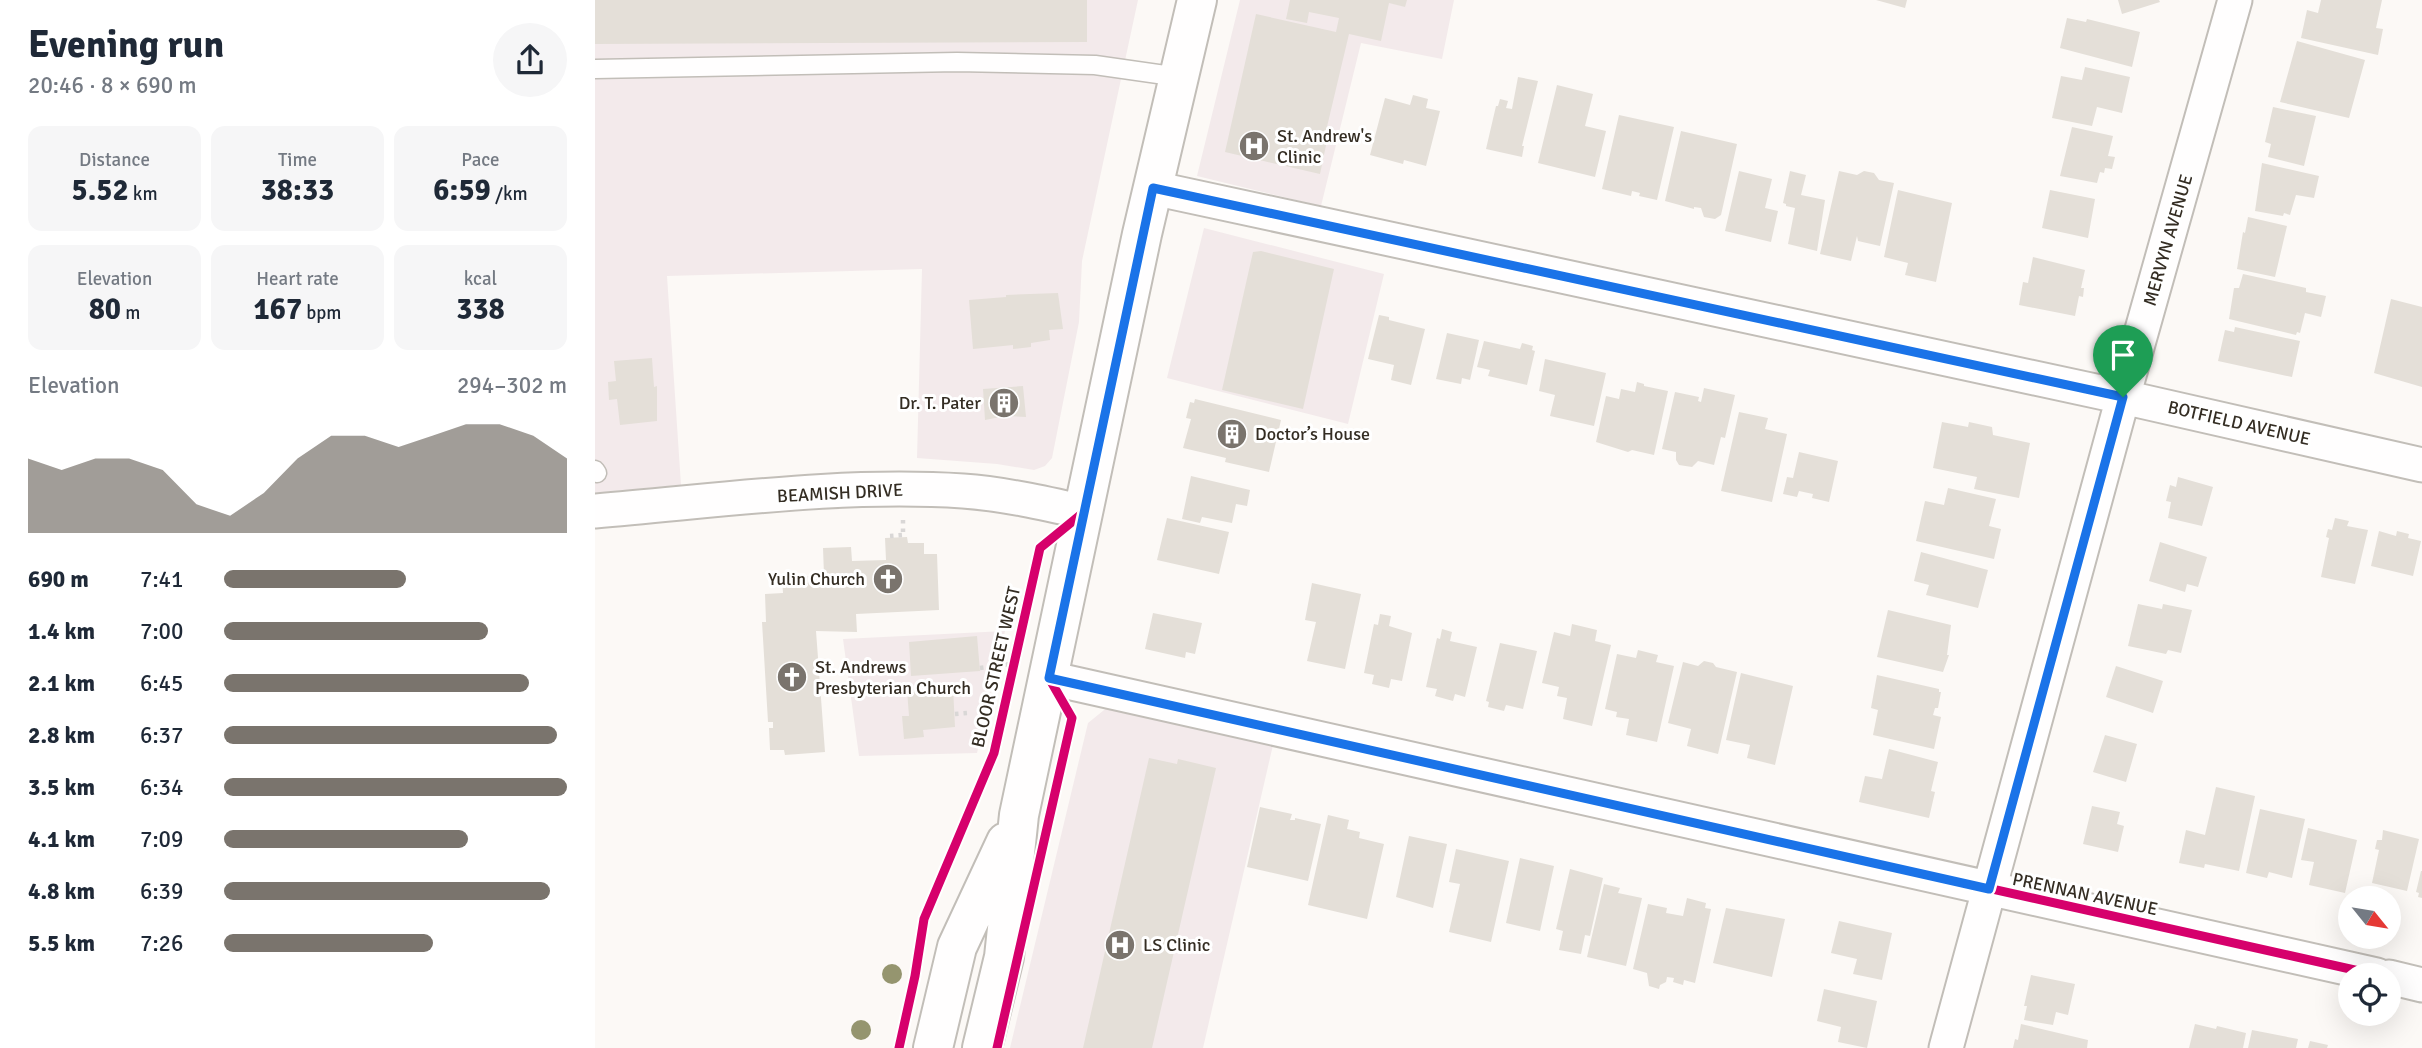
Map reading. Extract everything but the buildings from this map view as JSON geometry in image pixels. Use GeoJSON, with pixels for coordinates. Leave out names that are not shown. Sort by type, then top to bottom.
{"type":"FeatureCollection","features":[{"type":"Feature","properties":{"kind":"main road"},"geometry":{"type":"LineString","coordinates":[[982,1048],[1004,957],[1019,815],[1153,188],[1197,0]]}},
{"type":"Feature","properties":{"kind":"main road"},"geometry":{"type":"LineString","coordinates":[[933,1048],[957,947],[1019,815]]}},
{"type":"Feature","properties":{"kind":"street","name":"MERVYN AVENUE"},"geometry":{"type":"LineString","coordinates":[[1946,1048],[2123,397],[2235,0]]}},
{"type":"Feature","properties":{"kind":"street","name":"BOTFIELD AVENUE"},"geometry":{"type":"LineString","coordinates":[[1153,188],[2123,397],[2422,465]]}},
{"type":"Feature","properties":{"kind":"street","name":"BEAMISH DRIVE"},"geometry":{"type":"LineString","coordinates":[[595,511],[805,493],[916,489],[992,495],[1084,512]]}},
{"type":"Feature","properties":{"kind":"street","name":"PRENNAN AVENUE"},"geometry":{"type":"LineString","coordinates":[[1049,678],[2338,966]]}},
{"type":"Feature","properties":{"kind":"street"},"geometry":{"type":"LineString","coordinates":[[2401,980],[2422,985]]}},
{"type":"Feature","properties":{"kind":"lane"},"geometry":{"type":"LineString","coordinates":[[595,69],[957,62],[1095,65],[1179,77]]}},
{"type":"Feature","properties":{"kind":"path"},"geometry":{"type":"LineString","coordinates":[[890,536],[903,536],[903,520]]}},
{"type":"Feature","properties":{"kind":"path"},"geometry":{"type":"LineString","coordinates":[[980,668],[1011,664]]}},
{"type":"Feature","properties":{"kind":"path"},"geometry":{"type":"LineString","coordinates":[[955,714],[968,713]]}},
{"type":"Feature","properties":{"kind":"shaded area"},"geometry":{"type":"Polygon","coordinates":[[[595,0],[1138,0],[1082,261],[1079,322],[1052,458],[1045,466],[1034,470],[997,464],[917,458],[922,269],[667,276],[681,485],[595,493],[595,0]]]}},
{"type":"Feature","properties":{"kind":"shaded area"},"geometry":{"type":"Polygon","coordinates":[[[1240,0],[1454,0],[1442,59],[1361,43],[1321,206],[1197,176],[1240,0]]]}},
{"type":"Feature","properties":{"kind":"shaded area"},"geometry":{"type":"Polygon","coordinates":[[[1204,228],[1384,274],[1348,424],[1167,378],[1204,228]]]}},
{"type":"Feature","properties":{"kind":"shaded area"},"geometry":{"type":"Polygon","coordinates":[[[1005,631],[977,753],[859,756],[843,639],[1005,631]]]}},
{"type":"Feature","properties":{"kind":"shaded area"},"geometry":{"type":"Polygon","coordinates":[[[1109,706],[1273,745],[1203,1048],[1010,1048],[1088,723],[1109,706]]]}},
{"type":"Feature","properties":{"kind":"cycle path","name":"BLOOR STREET WEST"},"geometry":{"type":"LineString","coordinates":[[899,1048],[924,919],[994,753],[1040,548],[1084,512],[1120,344]]}},
{"type":"Feature","properties":{"kind":"cycle path"},"geometry":{"type":"LineString","coordinates":[[1049,678],[2338,966]]}},
{"type":"Feature","properties":{"kind":"cycle path"},"geometry":{"type":"LineString","coordinates":[[997,1048],[1072,718],[1049,678]]}},
{"type":"Feature","properties":{"kind":"place","name":"St. Andrew's Clinic"},"geometry":{"type":"Point","coordinates":[1254,146]}},
{"type":"Feature","properties":{"kind":"place","name":"Dr. T. Pater"},"geometry":{"type":"Point","coordinates":[1004,403]}},
{"type":"Feature","properties":{"kind":"place","name":"Doctor’s House"},"geometry":{"type":"Point","coordinates":[1232,434]}},
{"type":"Feature","properties":{"kind":"place","name":"Yulin Church"},"geometry":{"type":"Point","coordinates":[888,579]}},
{"type":"Feature","properties":{"kind":"place","name":"St. Andrews Presbyterian Church"},"geometry":{"type":"Point","coordinates":[792,677]}},
{"type":"Feature","properties":{"kind":"place","name":"LS Clinic"},"geometry":{"type":"Point","coordinates":[1120,945]}},
{"type":"Feature","properties":{"kind":"route"},"geometry":{"type":"LineString","coordinates":[[1153,188],[2123,397],[1989,889],[1049,678],[1153,188]]}}]}
